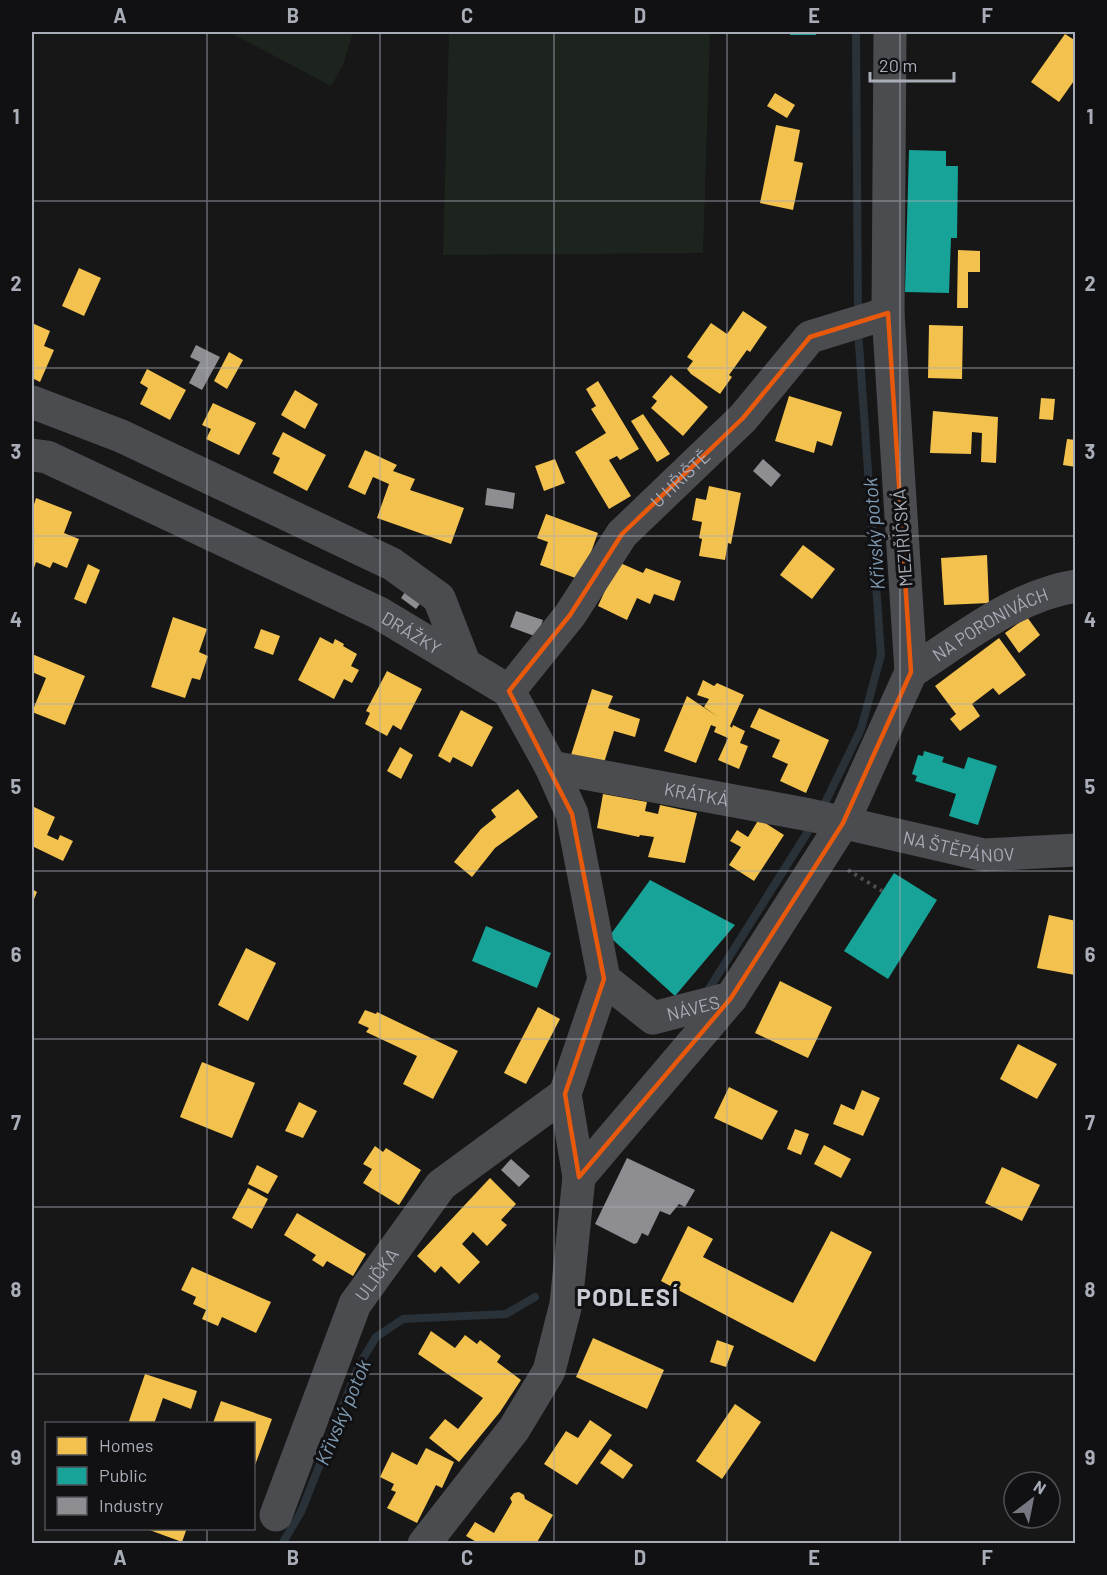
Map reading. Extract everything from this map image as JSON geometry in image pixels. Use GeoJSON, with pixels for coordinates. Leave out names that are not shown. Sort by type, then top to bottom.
{"type":"FeatureCollection","features":[{"type":"Feature","properties":{"kind":"street","name":"MEZIŘÍČSKÁ"},"geometry":{"type":"LineString","coordinates":[[731,998],[827,819],[910,672],[880,316],[890,32]]}},
{"type":"Feature","properties":{"kind":"street","name":"U HŘIŠTĚ"},"geometry":{"type":"LineString","coordinates":[[509,691],[570,615],[622,534],[743,418],[810,337],[880,316]]}},
{"type":"Feature","properties":{"kind":"street"},"geometry":{"type":"LineString","coordinates":[[32,402],[121,435],[392,564],[439,598],[465,665]]}},
{"type":"Feature","properties":{"kind":"street","name":"DRÁŽKY"},"geometry":{"type":"LineString","coordinates":[[32,454],[47,457],[380,613],[509,691]]}},
{"type":"Feature","properties":{"kind":"street","name":"NA PORONIVÁCH"},"geometry":{"type":"LineString","coordinates":[[910,672],[1003,612],[1058,589],[1076,586]]}},
{"type":"Feature","properties":{"kind":"street"},"geometry":{"type":"LineString","coordinates":[[424,1544],[514,1429],[549,1371],[566,1304],[579,1177],[565,1094],[604,979],[572,814],[551,767],[509,691]]}},
{"type":"Feature","properties":{"kind":"street","name":"KRÁTKÁ"},"geometry":{"type":"LineString","coordinates":[[551,767],[827,819]]}},
{"type":"Feature","properties":{"kind":"street","name":"NA ŠTĚPÁNOV"},"geometry":{"type":"LineString","coordinates":[[827,819],[984,855],[1076,850]]}},
{"type":"Feature","properties":{"kind":"street","name":"NÁVES"},"geometry":{"type":"LineString","coordinates":[[604,979],[653,1018],[731,998]]}},
{"type":"Feature","properties":{"kind":"street","name":"NÁVES"},"geometry":{"type":"LineString","coordinates":[[579,1177],[731,998]]}},
{"type":"Feature","properties":{"kind":"street","name":"ULIČKA"},"geometry":{"type":"LineString","coordinates":[[276,1515],[355,1304],[441,1185],[565,1094]]}},
{"type":"Feature","properties":{"kind":"path"},"geometry":{"type":"LineString","coordinates":[[846,869],[882,891]]}},
{"type":"Feature","properties":{"kind":"highlighted area"},"geometry":{"type":"Polygon","coordinates":[[[888,313],[911,672],[843,823],[731,998],[579,1177],[565,1094],[604,979],[572,814],[509,691],[570,615],[622,534],[743,418],[810,337],[888,313]]]}},
{"type":"Feature","properties":{"kind":"shaded area"},"geometry":{"type":"Polygon","coordinates":[[[229,32],[353,32],[343,65],[331,86],[229,32]]]}},
{"type":"Feature","properties":{"kind":"shaded area"},"geometry":{"type":"Polygon","coordinates":[[[449,32],[710,32],[703,253],[443,255],[449,32]]]}},
{"type":"Feature","properties":{"kind":"building: Homes"},"geometry":{"type":"Polygon","coordinates":[[[1065,34],[1076,41],[1076,78],[1059,102],[1031,82],[1065,34]]]}},
{"type":"Feature","properties":{"kind":"building: Homes"},"geometry":{"type":"Polygon","coordinates":[[[775,93],[795,105],[787,118],[767,106],[775,93]]]}},
{"type":"Feature","properties":{"kind":"building: Homes"},"geometry":{"type":"Polygon","coordinates":[[[776,125],[800,130],[794,161],[803,163],[793,210],[760,203],[776,125]]]}},
{"type":"Feature","properties":{"kind":"building: Homes"},"geometry":{"type":"Polygon","coordinates":[[[958,250],[980,251],[980,272],[968,272],[968,308],[957,308],[958,250]]]}},
{"type":"Feature","properties":{"kind":"building: Homes"},"geometry":{"type":"Polygon","coordinates":[[[79,268],[101,278],[84,316],[62,306],[79,268]]]}},
{"type":"Feature","properties":{"kind":"building: Homes"},"geometry":{"type":"Polygon","coordinates":[[[743,311],[767,327],[750,352],[747,350],[729,375],[732,377],[720,394],[691,374],[687,369],[693,361],[687,357],[711,323],[727,334],[743,311]]]}},
{"type":"Feature","properties":{"kind":"building: Homes"},"geometry":{"type":"Polygon","coordinates":[[[32,323],[50,331],[44,346],[54,350],[40,382],[32,378],[32,323]]]}},
{"type":"Feature","properties":{"kind":"building: Homes"},"geometry":{"type":"Polygon","coordinates":[[[929,325],[963,326],[962,379],[928,378],[929,325]]]}},
{"type":"Feature","properties":{"kind":"building: Homes"},"geometry":{"type":"Polygon","coordinates":[[[229,352],[243,360],[227,389],[214,381],[229,352]]]}},
{"type":"Feature","properties":{"kind":"building: Homes"},"geometry":{"type":"Polygon","coordinates":[[[147,369],[186,390],[170,420],[140,404],[148,388],[140,383],[147,369]]]}},
{"type":"Feature","properties":{"kind":"building: Homes"},"geometry":{"type":"Polygon","coordinates":[[[671,375],[708,407],[683,436],[651,408],[657,401],[652,397],[671,375]]]}},
{"type":"Feature","properties":{"kind":"building: Homes"},"geometry":{"type":"Polygon","coordinates":[[[598,381],[639,449],[620,460],[617,456],[609,460],[631,496],[609,509],[575,452],[606,433],[591,409],[596,406],[586,389],[598,381]]]}},
{"type":"Feature","properties":{"kind":"building: Homes"},"geometry":{"type":"Polygon","coordinates":[[[295,390],[318,404],[305,429],[281,415],[295,390]]]}},
{"type":"Feature","properties":{"kind":"building: Homes"},"geometry":{"type":"Polygon","coordinates":[[[789,396],[842,412],[832,446],[817,441],[814,453],[775,441],[789,396]]]}},
{"type":"Feature","properties":{"kind":"building: Homes"},"geometry":{"type":"Polygon","coordinates":[[[1041,398],[1055,399],[1053,420],[1039,419],[1041,398]]]}},
{"type":"Feature","properties":{"kind":"building: Homes"},"geometry":{"type":"Polygon","coordinates":[[[213,403],[256,423],[239,455],[206,439],[211,429],[202,425],[213,403]]]}},
{"type":"Feature","properties":{"kind":"building: Homes"},"geometry":{"type":"Polygon","coordinates":[[[933,411],[998,417],[996,463],[981,462],[982,433],[972,432],[971,454],[930,453],[933,411]]]}},
{"type":"Feature","properties":{"kind":"building: Homes"},"geometry":{"type":"Polygon","coordinates":[[[643,414],[670,454],[657,462],[631,421],[643,414]]]}},
{"type":"Feature","properties":{"kind":"building: Homes"},"geometry":{"type":"Polygon","coordinates":[[[283,432],[326,455],[307,491],[273,473],[280,458],[272,454],[283,432]]]}},
{"type":"Feature","properties":{"kind":"building: Homes"},"geometry":{"type":"Polygon","coordinates":[[[1067,439],[1076,440],[1076,467],[1063,465],[1067,439]]]}},
{"type":"Feature","properties":{"kind":"building: Homes"},"geometry":{"type":"Polygon","coordinates":[[[365,450],[397,465],[393,471],[415,479],[410,490],[464,508],[451,544],[377,518],[389,484],[373,477],[365,495],[348,487],[365,450]]]}},
{"type":"Feature","properties":{"kind":"building: Homes"},"geometry":{"type":"Polygon","coordinates":[[[555,459],[565,483],[544,491],[535,466],[555,459]]]}},
{"type":"Feature","properties":{"kind":"building: Homes"},"geometry":{"type":"Polygon","coordinates":[[[709,486],[741,493],[731,544],[728,543],[725,560],[699,556],[702,522],[692,520],[696,498],[706,500],[709,486]]]}},
{"type":"Feature","properties":{"kind":"building: Homes"},"geometry":{"type":"Polygon","coordinates":[[[36,498],[72,512],[64,533],[79,539],[67,568],[53,562],[50,568],[36,562],[32,574],[32,511],[36,498]]]}},
{"type":"Feature","properties":{"kind":"building: Homes"},"geometry":{"type":"Polygon","coordinates":[[[546,514],[598,533],[581,580],[540,565],[548,542],[537,538],[546,514]]]}},
{"type":"Feature","properties":{"kind":"building: Homes"},"geometry":{"type":"Polygon","coordinates":[[[803,545],[835,569],[812,599],[780,575],[803,545]]]}},
{"type":"Feature","properties":{"kind":"building: Homes"},"geometry":{"type":"Polygon","coordinates":[[[987,555],[989,603],[944,605],[941,558],[987,555]]]}},
{"type":"Feature","properties":{"kind":"building: Homes"},"geometry":{"type":"Polygon","coordinates":[[[618,562],[643,573],[646,568],[681,581],[674,601],[654,594],[650,604],[637,598],[627,620],[598,606],[618,562]]]}},
{"type":"Feature","properties":{"kind":"building: Homes"},"geometry":{"type":"Polygon","coordinates":[[[88,564],[100,570],[86,604],[74,599],[88,564]]]}},
{"type":"Feature","properties":{"kind":"building: Homes"},"geometry":{"type":"Polygon","coordinates":[[[173,617],[207,629],[199,652],[208,656],[200,680],[192,678],[185,698],[151,687],[173,617]]]}},
{"type":"Feature","properties":{"kind":"building: Homes"},"geometry":{"type":"Polygon","coordinates":[[[1027,617],[1040,635],[1019,653],[1005,633],[1027,617]]]}},
{"type":"Feature","properties":{"kind":"building: Homes"},"geometry":{"type":"Polygon","coordinates":[[[261,629],[280,636],[273,655],[254,648],[261,629]]]}},
{"type":"Feature","properties":{"kind":"building: Homes"},"geometry":{"type":"Polygon","coordinates":[[[320,637],[333,644],[335,639],[357,654],[351,666],[359,670],[352,683],[344,679],[334,699],[298,680],[320,637]]]}},
{"type":"Feature","properties":{"kind":"building: Homes"},"geometry":{"type":"Polygon","coordinates":[[[999,638],[1026,675],[999,695],[993,688],[972,704],[980,716],[960,731],[950,719],[956,714],[935,686],[999,638]]]}},
{"type":"Feature","properties":{"kind":"building: Homes"},"geometry":{"type":"Polygon","coordinates":[[[32,654],[85,676],[65,725],[32,712],[46,678],[32,672],[32,654]]]}},
{"type":"Feature","properties":{"kind":"building: Homes"},"geometry":{"type":"Polygon","coordinates":[[[387,671],[422,689],[401,730],[393,725],[387,736],[365,724],[370,713],[366,711],[387,671]]]}},
{"type":"Feature","properties":{"kind":"building: Homes"},"geometry":{"type":"Polygon","coordinates":[[[703,680],[714,686],[717,683],[744,695],[730,726],[732,728],[733,725],[745,731],[740,743],[748,746],[739,769],[718,760],[728,738],[714,732],[716,727],[711,725],[696,763],[664,751],[687,696],[718,717],[704,707],[709,699],[697,695],[703,680]]]}},
{"type":"Feature","properties":{"kind":"building: Homes"},"geometry":{"type":"Polygon","coordinates":[[[592,689],[613,696],[608,708],[640,719],[635,737],[614,731],[603,766],[571,755],[592,689]]]}},
{"type":"Feature","properties":{"kind":"building: Homes"},"geometry":{"type":"Polygon","coordinates":[[[759,708],[829,740],[806,793],[780,781],[788,764],[772,757],[780,740],[750,727],[759,708]]]}},
{"type":"Feature","properties":{"kind":"building: Homes"},"geometry":{"type":"Polygon","coordinates":[[[461,710],[493,727],[472,767],[453,757],[450,763],[438,756],[461,710]]]}},
{"type":"Feature","properties":{"kind":"building: Homes"},"geometry":{"type":"Polygon","coordinates":[[[400,747],[413,755],[401,779],[387,771],[400,747]]]}},
{"type":"Feature","properties":{"kind":"building: Homes"},"geometry":{"type":"Polygon","coordinates":[[[518,789],[538,817],[495,848],[472,877],[454,862],[481,829],[496,817],[491,810],[518,789]]]}},
{"type":"Feature","properties":{"kind":"building: Homes"},"geometry":{"type":"Polygon","coordinates":[[[603,794],[647,802],[645,811],[658,814],[660,805],[697,813],[685,863],[648,857],[654,837],[640,835],[639,837],[597,828],[603,794]]]}},
{"type":"Feature","properties":{"kind":"building: Homes"},"geometry":{"type":"Polygon","coordinates":[[[32,806],[55,817],[47,835],[58,840],[60,835],[73,841],[63,861],[32,846],[32,806]]]}},
{"type":"Feature","properties":{"kind":"building: Homes"},"geometry":{"type":"Polygon","coordinates":[[[759,819],[784,835],[754,881],[729,865],[741,847],[730,841],[737,830],[748,837],[759,819]]]}},
{"type":"Feature","properties":{"kind":"building: Homes"},"geometry":{"type":"Polygon","coordinates":[[[32,889],[37,892],[32,904],[32,889]]]}},
{"type":"Feature","properties":{"kind":"building: Homes"},"geometry":{"type":"Polygon","coordinates":[[[1049,915],[1076,921],[1075,975],[1037,968],[1049,915]]]}},
{"type":"Feature","properties":{"kind":"building: Homes"},"geometry":{"type":"Polygon","coordinates":[[[246,948],[276,963],[248,1021],[218,1005],[246,948]]]}},
{"type":"Feature","properties":{"kind":"building: Homes"},"geometry":{"type":"Polygon","coordinates":[[[780,981],[832,1007],[808,1058],[755,1033],[780,981]]]}},
{"type":"Feature","properties":{"kind":"building: Homes"},"geometry":{"type":"Polygon","coordinates":[[[538,1007],[560,1019],[526,1084],[504,1073],[538,1007]]]}},
{"type":"Feature","properties":{"kind":"building: Homes"},"geometry":{"type":"Polygon","coordinates":[[[365,1010],[376,1014],[377,1012],[458,1051],[433,1099],[403,1084],[417,1056],[366,1032],[369,1028],[358,1023],[365,1010]]]}},
{"type":"Feature","properties":{"kind":"building: Homes"},"geometry":{"type":"Polygon","coordinates":[[[1018,1044],[1057,1064],[1037,1099],[1000,1079],[1018,1044]]]}},
{"type":"Feature","properties":{"kind":"building: Homes"},"geometry":{"type":"Polygon","coordinates":[[[202,1062],[255,1083],[232,1138],[180,1117],[202,1062]]]}},
{"type":"Feature","properties":{"kind":"building: Homes"},"geometry":{"type":"Polygon","coordinates":[[[729,1087],[778,1111],[762,1140],[714,1118],[729,1087]]]}},
{"type":"Feature","properties":{"kind":"building: Homes"},"geometry":{"type":"Polygon","coordinates":[[[862,1090],[880,1098],[863,1136],[833,1124],[841,1104],[854,1110],[862,1090]]]}},
{"type":"Feature","properties":{"kind":"building: Homes"},"geometry":{"type":"Polygon","coordinates":[[[299,1102],[317,1111],[303,1138],[285,1131],[299,1102]]]}},
{"type":"Feature","properties":{"kind":"building: Homes"},"geometry":{"type":"Polygon","coordinates":[[[795,1129],[809,1134],[801,1155],[787,1149],[795,1129]]]}},
{"type":"Feature","properties":{"kind":"building: Homes"},"geometry":{"type":"Polygon","coordinates":[[[824,1145],[851,1159],[841,1178],[814,1164],[824,1145]]]}},
{"type":"Feature","properties":{"kind":"building: Homes"},"geometry":{"type":"Polygon","coordinates":[[[375,1146],[383,1152],[386,1148],[421,1170],[399,1205],[363,1183],[372,1169],[363,1164],[375,1146]]]}},
{"type":"Feature","properties":{"kind":"building: Homes"},"geometry":{"type":"Polygon","coordinates":[[[257,1165],[278,1176],[268,1194],[248,1184],[257,1165]]]}},
{"type":"Feature","properties":{"kind":"building: Homes"},"geometry":{"type":"Polygon","coordinates":[[[1002,1167],[1040,1185],[1022,1221],[985,1203],[1002,1167]]]}},
{"type":"Feature","properties":{"kind":"building: Homes"},"geometry":{"type":"Polygon","coordinates":[[[490,1178],[516,1204],[501,1220],[507,1225],[487,1246],[473,1232],[462,1244],[480,1262],[459,1284],[441,1266],[435,1273],[417,1256],[490,1178]]]}},
{"type":"Feature","properties":{"kind":"building: Homes"},"geometry":{"type":"Polygon","coordinates":[[[248,1188],[268,1199],[252,1229],[232,1218],[248,1188]]]}},
{"type":"Feature","properties":{"kind":"building: Homes"},"geometry":{"type":"Polygon","coordinates":[[[297,1213],[366,1254],[353,1276],[327,1261],[323,1267],[312,1260],[316,1255],[284,1235],[297,1213]]]}},
{"type":"Feature","properties":{"kind":"building: Homes"},"geometry":{"type":"Polygon","coordinates":[[[688,1226],[713,1239],[703,1257],[793,1303],[831,1231],[872,1252],[815,1362],[661,1281],[688,1226]]]}},
{"type":"Feature","properties":{"kind":"building: Homes"},"geometry":{"type":"Polygon","coordinates":[[[192,1267],[271,1302],[256,1333],[222,1317],[218,1326],[202,1319],[206,1310],[193,1304],[196,1297],[181,1290],[192,1267]]]}},
{"type":"Feature","properties":{"kind":"building: Homes"},"geometry":{"type":"Polygon","coordinates":[[[431,1331],[455,1348],[465,1335],[477,1344],[480,1340],[501,1356],[497,1362],[521,1380],[500,1412],[459,1462],[429,1438],[445,1419],[458,1429],[483,1398],[418,1354],[431,1331]]]}},
{"type":"Feature","properties":{"kind":"building: Homes"},"geometry":{"type":"Polygon","coordinates":[[[593,1338],[664,1370],[647,1409],[576,1377],[593,1338]]]}},
{"type":"Feature","properties":{"kind":"building: Homes"},"geometry":{"type":"Polygon","coordinates":[[[717,1340],[734,1346],[726,1367],[710,1362],[717,1340]]]}},
{"type":"Feature","properties":{"kind":"building: Homes"},"geometry":{"type":"Polygon","coordinates":[[[145,1374],[197,1391],[191,1409],[163,1398],[155,1422],[129,1421],[145,1374]]]}},
{"type":"Feature","properties":{"kind":"building: Homes"},"geometry":{"type":"Polygon","coordinates":[[[221,1401],[272,1419],[255,1465],[255,1422],[213,1422],[221,1401]]]}},
{"type":"Feature","properties":{"kind":"building: Homes"},"geometry":{"type":"Polygon","coordinates":[[[735,1404],[761,1422],[722,1479],[696,1461],[735,1404]]]}},
{"type":"Feature","properties":{"kind":"building: Homes"},"geometry":{"type":"Polygon","coordinates":[[[590,1420],[612,1435],[577,1485],[544,1464],[566,1431],[578,1438],[590,1420]]]}},
{"type":"Feature","properties":{"kind":"building: Homes"},"geometry":{"type":"Polygon","coordinates":[[[426,1448],[454,1462],[442,1488],[436,1485],[417,1523],[387,1508],[396,1492],[391,1490],[394,1484],[380,1477],[392,1452],[417,1465],[426,1448]]]}},
{"type":"Feature","properties":{"kind":"building: Homes"},"geometry":{"type":"Polygon","coordinates":[[[610,1449],[633,1465],[623,1479],[600,1463],[610,1449]]]}},
{"type":"Feature","properties":{"kind":"building: Homes"},"geometry":{"type":"Polygon","coordinates":[[[519,1492],[524,1495],[525,1499],[553,1515],[536,1544],[480,1544],[466,1536],[475,1522],[494,1533],[512,1502],[510,1498],[514,1493],[519,1492]]]}},
{"type":"Feature","properties":{"kind":"building: Homes"},"geometry":{"type":"Polygon","coordinates":[[[149,1530],[186,1530],[182,1542],[149,1530]]]}},
{"type":"Feature","properties":{"kind":"building: Public"},"geometry":{"type":"Polygon","coordinates":[[[790,32],[816,32],[816,35],[790,35],[790,32]]]}},
{"type":"Feature","properties":{"kind":"building: Public"},"geometry":{"type":"Polygon","coordinates":[[[909,150],[946,151],[946,166],[958,166],[957,238],[951,238],[949,293],[905,292],[909,150]]]}},
{"type":"Feature","properties":{"kind":"building: Public"},"geometry":{"type":"Polygon","coordinates":[[[924,751],[944,757],[942,762],[964,769],[968,757],[997,766],[978,825],[949,816],[956,794],[915,781],[917,776],[912,774],[918,755],[923,756],[924,751]]]}},
{"type":"Feature","properties":{"kind":"building: Public"},"geometry":{"type":"Polygon","coordinates":[[[894,873],[937,900],[888,979],[844,951],[894,873]]]}},
{"type":"Feature","properties":{"kind":"building: Public"},"geometry":{"type":"Polygon","coordinates":[[[650,880],[735,925],[675,996],[612,939],[611,934],[650,880]]]}},
{"type":"Feature","properties":{"kind":"building: Public"},"geometry":{"type":"Polygon","coordinates":[[[486,926],[551,953],[537,988],[472,961],[486,926]]]}},
{"type":"Feature","properties":{"kind":"building: Industry"},"geometry":{"type":"Polygon","coordinates":[[[196,345],[220,357],[202,390],[189,383],[200,362],[190,357],[196,345]]]}},
{"type":"Feature","properties":{"kind":"building: Industry"},"geometry":{"type":"Polygon","coordinates":[[[763,459],[781,475],[771,487],[753,471],[763,459]]]}},
{"type":"Feature","properties":{"kind":"building: Industry"},"geometry":{"type":"Polygon","coordinates":[[[487,488],[515,493],[513,509],[485,505],[487,488]]]}},
{"type":"Feature","properties":{"kind":"building: Industry"},"geometry":{"type":"Polygon","coordinates":[[[409,586],[425,597],[416,609],[401,598],[409,586]]]}},
{"type":"Feature","properties":{"kind":"building: Industry"},"geometry":{"type":"Polygon","coordinates":[[[516,611],[543,620],[537,637],[510,627],[516,611]]]}},
{"type":"Feature","properties":{"kind":"building: Industry"},"geometry":{"type":"Polygon","coordinates":[[[627,1158],[695,1190],[685,1207],[679,1204],[670,1215],[660,1211],[648,1236],[642,1233],[637,1243],[634,1244],[595,1224],[627,1158]]]}},
{"type":"Feature","properties":{"kind":"building: Industry"},"geometry":{"type":"Polygon","coordinates":[[[511,1159],[530,1176],[519,1187],[501,1170],[511,1159]]]}},
{"type":"Feature","properties":{"kind":"waterway","name":"Křivský potok"},"geometry":{"type":"LineString","coordinates":[[856,32],[858,314]]}},
{"type":"Feature","properties":{"kind":"waterway","name":"Křivský potok"},"geometry":{"type":"LineString","coordinates":[[821,811],[861,729],[881,655],[858,330]]}},
{"type":"Feature","properties":{"kind":"waterway","name":"Křivský potok"},"geometry":{"type":"LineString","coordinates":[[707,992],[814,822]]}},
{"type":"Feature","properties":{"kind":"waterway","name":"Křivský potok"},"geometry":{"type":"LineString","coordinates":[[282,1544],[301,1512],[359,1365],[376,1337],[403,1319],[506,1314],[535,1297]]}},
{"type":"Feature","properties":{"kind":"district","name":"PODLESÍ"},"geometry":{"type":"Point","coordinates":[628,1296]}}]}
